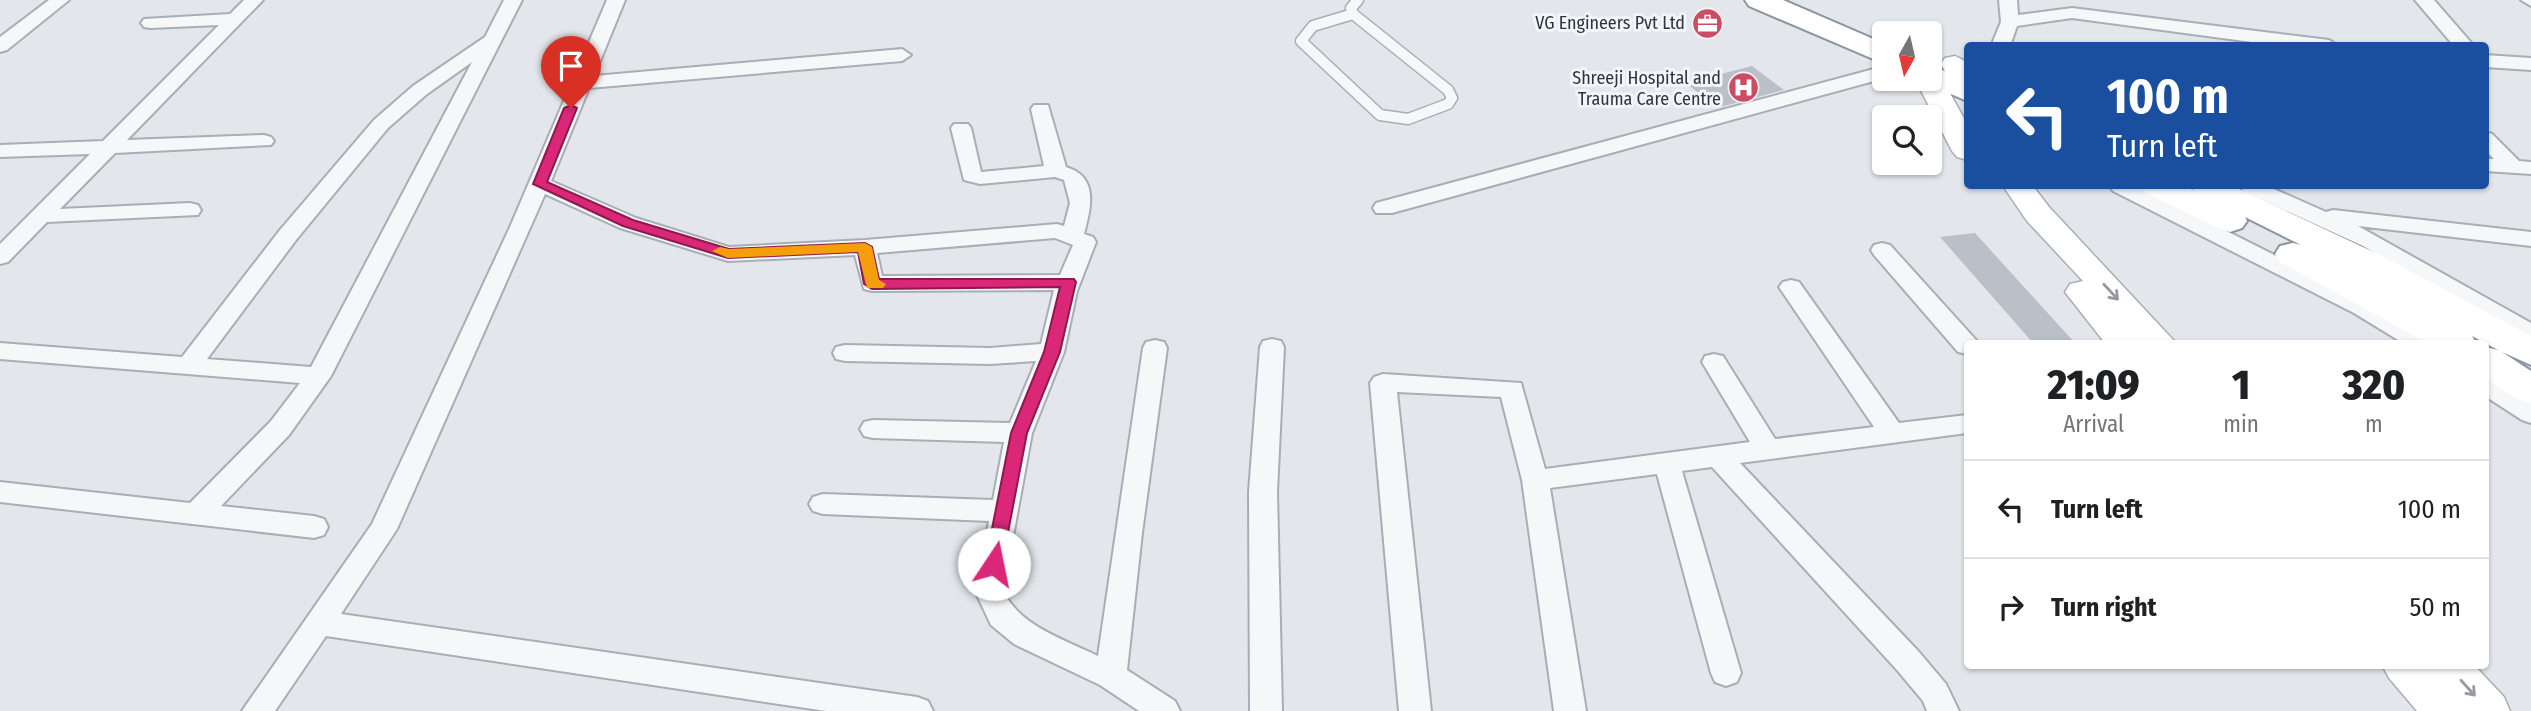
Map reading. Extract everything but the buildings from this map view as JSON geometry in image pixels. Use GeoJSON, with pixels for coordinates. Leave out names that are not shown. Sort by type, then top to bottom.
{"type":"FeatureCollection","features":[{"type":"Feature","properties":{"kind":"highway"},"geometry":{"type":"LineString","coordinates":[[1759,0],[1872,49]]}},
{"type":"Feature","properties":{"kind":"highway"},"geometry":{"type":"LineString","coordinates":[[1806,0],[1872,28]]}},
{"type":"Feature","properties":{"kind":"highway"},"geometry":{"type":"LineString","coordinates":[[1946,71],[1964,89]]}},
{"type":"Feature","properties":{"kind":"highway"},"geometry":{"type":"LineString","coordinates":[[2164,189],[2245,228],[2451,340]]}},
{"type":"Feature","properties":{"kind":"highway"},"geometry":{"type":"LineString","coordinates":[[2213,189],[2369,264],[2531,352]]}},
{"type":"Feature","properties":{"kind":"highway"},"geometry":{"type":"LineString","coordinates":[[2489,363],[2531,389]]}},
{"type":"Feature","properties":{"kind":"street"},"geometry":{"type":"LineString","coordinates":[[0,46],[60,0]]}},
{"type":"Feature","properties":{"kind":"street"},"geometry":{"type":"LineString","coordinates":[[0,257],[254,0]]}},
{"type":"Feature","properties":{"kind":"street"},"geometry":{"type":"LineString","coordinates":[[195,515],[280,428],[318,376],[513,0]]}},
{"type":"Feature","properties":{"kind":"street"},"geometry":{"type":"LineString","coordinates":[[258,711],[383,528],[540,184],[616,0]]}},
{"type":"Feature","properties":{"kind":"street"},"geometry":{"type":"LineString","coordinates":[[2002,42],[2010,22],[2008,0],[2046,17]]}},
{"type":"Feature","properties":{"kind":"street"},"geometry":{"type":"LineString","coordinates":[[2010,22],[2065,14],[2119,0]]}},
{"type":"Feature","properties":{"kind":"street"},"geometry":{"type":"LineString","coordinates":[[2424,0],[2461,42]]}},
{"type":"Feature","properties":{"kind":"street"},"geometry":{"type":"LineString","coordinates":[[2065,14],[2296,42]]}},
{"type":"Feature","properties":{"kind":"street"},"geometry":{"type":"LineString","coordinates":[[150,23],[235,19]]}},
{"type":"Feature","properties":{"kind":"street"},"geometry":{"type":"LineString","coordinates":[[188,366],[288,235],[381,124],[420,90],[493,38]]}},
{"type":"Feature","properties":{"kind":"street"},"geometry":{"type":"LineString","coordinates":[[581,83],[902,55]]}},
{"type":"Feature","properties":{"kind":"street"},"geometry":{"type":"LineString","coordinates":[[2489,62],[2527,67]]}},
{"type":"Feature","properties":{"kind":"street"},"geometry":{"type":"LineString","coordinates":[[1946,71],[1964,140]]}},
{"type":"Feature","properties":{"kind":"street"},"geometry":{"type":"LineString","coordinates":[[1384,208],[1872,76]]}},
{"type":"Feature","properties":{"kind":"street"},"geometry":{"type":"LineString","coordinates":[[1041,109],[1056,171]]}},
{"type":"Feature","properties":{"kind":"street"},"geometry":{"type":"LineString","coordinates":[[961,128],[971,176],[1056,171],[1073,176],[1081,193],[1081,210],[1072,236]]}},
{"type":"Feature","properties":{"kind":"street"},"geometry":{"type":"LineString","coordinates":[[0,151],[264,141]]}},
{"type":"Feature","properties":{"kind":"street"},"geometry":{"type":"LineString","coordinates":[[2489,141],[2522,167]]}},
{"type":"Feature","properties":{"kind":"street"},"geometry":{"type":"LineString","coordinates":[[2489,165],[2522,167]]}},
{"type":"Feature","properties":{"kind":"street"},"geometry":{"type":"LineString","coordinates":[[540,184],[628,223],[728,254],[865,247],[1057,231],[1085,242],[1069,282],[1052,352],[1019,433],[989,591],[1001,615],[1025,635],[1111,676],[1164,711]]}},
{"type":"Feature","properties":{"kind":"street"},"geometry":{"type":"LineString","coordinates":[[1996,189],[2122,340]]}},
{"type":"Feature","properties":{"kind":"street"},"geometry":{"type":"LineString","coordinates":[[2020,189],[2038,214],[2156,340]]}},
{"type":"Feature","properties":{"kind":"street"},"geometry":{"type":"LineString","coordinates":[[2127,189],[2362,308],[2416,340]]}},
{"type":"Feature","properties":{"kind":"street"},"geometry":{"type":"LineString","coordinates":[[2258,189],[2371,241],[2531,334]]}},
{"type":"Feature","properties":{"kind":"street"},"geometry":{"type":"LineString","coordinates":[[40,216],[190,211]]}},
{"type":"Feature","properties":{"kind":"street"},"geometry":{"type":"LineString","coordinates":[[2312,214],[2531,239]]}},
{"type":"Feature","properties":{"kind":"street"},"geometry":{"type":"LineString","coordinates":[[865,247],[872,284],[1069,282]]}},
{"type":"Feature","properties":{"kind":"street"},"geometry":{"type":"LineString","coordinates":[[1881,250],[1964,343]]}},
{"type":"Feature","properties":{"kind":"street"},"geometry":{"type":"LineString","coordinates":[[1791,287],[1893,433]]}},
{"type":"Feature","properties":{"kind":"street"},"geometry":{"type":"LineString","coordinates":[[1266,711],[1263,492],[1272,347]]}},
{"type":"Feature","properties":{"kind":"street"},"geometry":{"type":"LineString","coordinates":[[1111,676],[1128,533],[1155,348]]}},
{"type":"Feature","properties":{"kind":"street"},"geometry":{"type":"LineString","coordinates":[[0,351],[318,376]]}},
{"type":"Feature","properties":{"kind":"street"},"geometry":{"type":"LineString","coordinates":[[845,353],[990,356],[1052,352]]}},
{"type":"Feature","properties":{"kind":"street"},"geometry":{"type":"LineString","coordinates":[[1714,362],[1768,450]]}},
{"type":"Feature","properties":{"kind":"street"},"geometry":{"type":"LineString","coordinates":[[1415,711],[1383,383],[1512,389],[1535,480],[1570,711]]}},
{"type":"Feature","properties":{"kind":"street"},"geometry":{"type":"LineString","coordinates":[[2489,387],[2531,414]]}},
{"type":"Feature","properties":{"kind":"street"},"geometry":{"type":"LineString","coordinates":[[1535,480],[1964,424]]}},
{"type":"Feature","properties":{"kind":"street"},"geometry":{"type":"LineString","coordinates":[[873,429],[1019,433]]}},
{"type":"Feature","properties":{"kind":"street"},"geometry":{"type":"LineString","coordinates":[[1718,456],[1908,661],[1935,693],[1943,711]]}},
{"type":"Feature","properties":{"kind":"street"},"geometry":{"type":"LineString","coordinates":[[1667,463],[1726,673]]}},
{"type":"Feature","properties":{"kind":"street"},"geometry":{"type":"LineString","coordinates":[[0,492],[314,527]]}},
{"type":"Feature","properties":{"kind":"street"},"geometry":{"type":"LineString","coordinates":[[823,503],[1004,511]]}},
{"type":"Feature","properties":{"kind":"street"},"geometry":{"type":"LineString","coordinates":[[319,623],[917,711]]}},
{"type":"Feature","properties":{"kind":"street"},"geometry":{"type":"LineString","coordinates":[[2408,669],[2445,711]]}},
{"type":"Feature","properties":{"kind":"street"},"geometry":{"type":"LineString","coordinates":[[2451,669],[2488,711]]}},
{"type":"Feature","properties":{"kind":"lane"},"geometry":{"type":"LineString","coordinates":[[1353,14],[1313,26],[1301,41],[1380,115],[1408,119],[1448,104],[1452,97],[1448,90],[1353,14],[1351,8],[1358,0]]}},
{"type":"Feature","properties":{"kind":"slow traffic"},"geometry":{"type":"LineString","coordinates":[[720,251],[728,254],[865,247],[872,284],[878,284]]}},
{"type":"Feature","properties":{"kind":"place","name":"VG Engineers Pvt Ltd"},"geometry":{"type":"Point","coordinates":[1708,23]}},
{"type":"Feature","properties":{"kind":"place","name":"Shreeji Hospital and Trauma Care Centre"},"geometry":{"type":"Point","coordinates":[1744,88]}},
{"type":"Feature","properties":{"kind":"route"},"geometry":{"type":"LineString","coordinates":[[571,108],[540,184],[628,223],[728,254],[865,247],[872,284],[1069,282],[1052,352],[1019,433],[994,564]]}}]}
